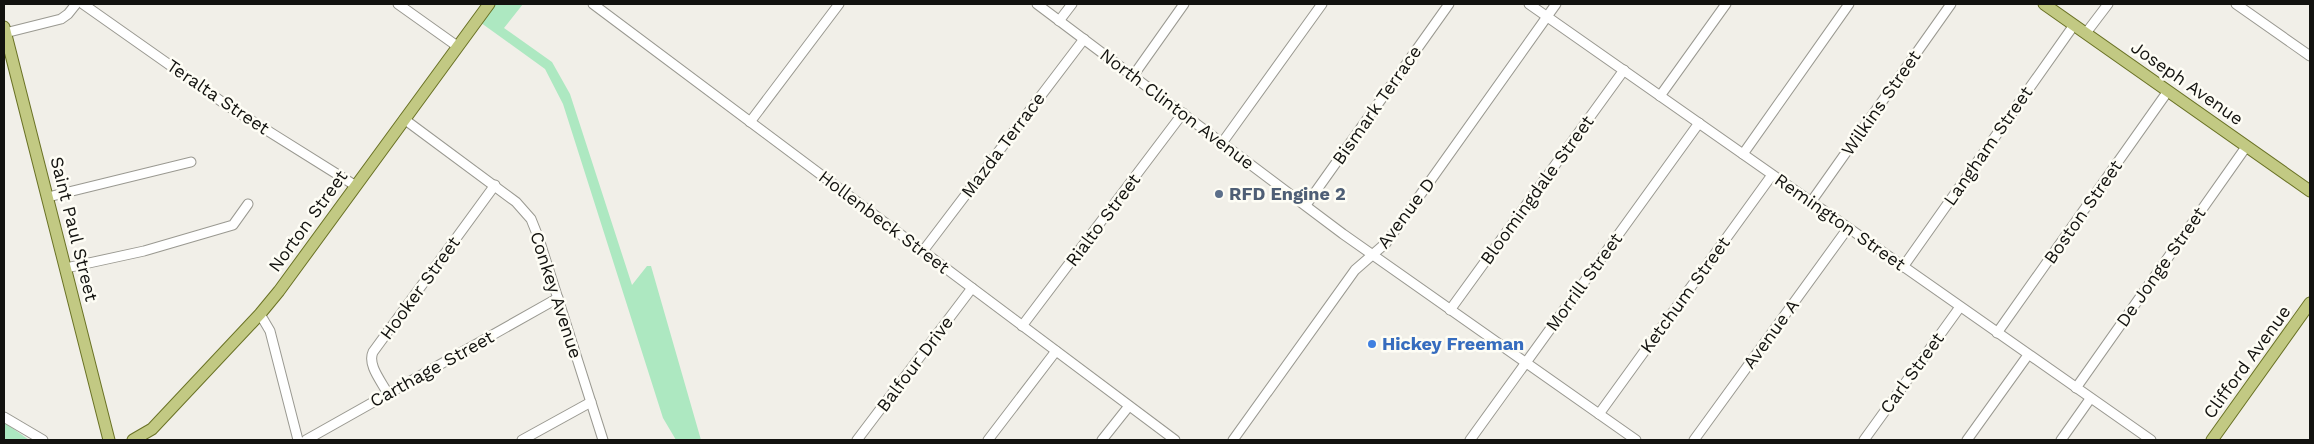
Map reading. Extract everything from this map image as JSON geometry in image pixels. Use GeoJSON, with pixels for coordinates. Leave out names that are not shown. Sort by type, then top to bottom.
{"type":"FeatureCollection","features":[{"type":"Feature","properties":{"kind":"main road","name":"Norton Street"},"geometry":{"type":"LineString","coordinates":[[133,440],[152,429],[260,314],[489,4]]}},
{"type":"Feature","properties":{"kind":"main road","name":"Joseph Avenue"},"geometry":{"type":"LineString","coordinates":[[2044,4],[2310,191]]}},
{"type":"Feature","properties":{"kind":"main road","name":"Saint Paul Street"},"geometry":{"type":"LineString","coordinates":[[5,30],[109,440]]}},
{"type":"Feature","properties":{"kind":"main road","name":"Clifford Avenue"},"geometry":{"type":"LineString","coordinates":[[2212,440],[2310,303]]}},
{"type":"Feature","properties":{"kind":"street"},"geometry":{"type":"LineString","coordinates":[[5,30],[61,19],[76,4]]}},
{"type":"Feature","properties":{"kind":"street","name":"Teralta Street"},"geometry":{"type":"LineString","coordinates":[[83,4],[225,104],[356,186]]}},
{"type":"Feature","properties":{"kind":"street"},"geometry":{"type":"LineString","coordinates":[[398,4],[457,46]]}},
{"type":"Feature","properties":{"kind":"street","name":"Hollenbeck Street"},"geometry":{"type":"LineString","coordinates":[[593,4],[1175,440]]}},
{"type":"Feature","properties":{"kind":"street"},"geometry":{"type":"LineString","coordinates":[[750,122],[839,4]]}},
{"type":"Feature","properties":{"kind":"street","name":"North Clinton Avenue"},"geometry":{"type":"LineString","coordinates":[[1037,4],[1373,255],[1636,440]]}},
{"type":"Feature","properties":{"kind":"street"},"geometry":{"type":"LineString","coordinates":[[1059,21],[1072,4]]}},
{"type":"Feature","properties":{"kind":"street"},"geometry":{"type":"LineString","coordinates":[[1133,76],[1184,4]]}},
{"type":"Feature","properties":{"kind":"street"},"geometry":{"type":"LineString","coordinates":[[1222,143],[1322,4]]}},
{"type":"Feature","properties":{"kind":"street","name":"Bismark Terrace"},"geometry":{"type":"LineString","coordinates":[[1306,205],[1449,4]]}},
{"type":"Feature","properties":{"kind":"street","name":"Remington Street"},"geometry":{"type":"LineString","coordinates":[[1529,4],[2151,440]]}},
{"type":"Feature","properties":{"kind":"street","name":"Avenue D"},"geometry":{"type":"LineString","coordinates":[[1233,440],[1351,275],[1359,265],[1386,243],[1556,4]]}},
{"type":"Feature","properties":{"kind":"street"},"geometry":{"type":"LineString","coordinates":[[1660,96],[1726,4]]}},
{"type":"Feature","properties":{"kind":"street"},"geometry":{"type":"LineString","coordinates":[[1743,154],[1849,4]]}},
{"type":"Feature","properties":{"kind":"street","name":"Wilkins Street"},"geometry":{"type":"LineString","coordinates":[[1811,202],[1951,4]]}},
{"type":"Feature","properties":{"kind":"street"},"geometry":{"type":"LineString","coordinates":[[2086,33],[2108,4]]}},
{"type":"Feature","properties":{"kind":"street"},"geometry":{"type":"LineString","coordinates":[[2236,4],[2310,56]]}},
{"type":"Feature","properties":{"kind":"street","name":"Langham Street"},"geometry":{"type":"LineString","coordinates":[[1903,267],[2074,25]]}},
{"type":"Feature","properties":{"kind":"street","name":"Mazda Terrace"},"geometry":{"type":"LineString","coordinates":[[923,251],[1084,39]]}},
{"type":"Feature","properties":{"kind":"street","name":"Bloomingdale Street"},"geometry":{"type":"LineString","coordinates":[[1450,310],[1624,70]]}},
{"type":"Feature","properties":{"kind":"street","name":"Boston Street"},"geometry":{"type":"LineString","coordinates":[[1997,333],[2168,91]]}},
{"type":"Feature","properties":{"kind":"street","name":"Rialto Street"},"geometry":{"type":"LineString","coordinates":[[1022,326],[1183,113]]}},
{"type":"Feature","properties":{"kind":"street","name":"Conkey Avenue"},"geometry":{"type":"LineString","coordinates":[[404,119],[522,207],[534,225],[604,440]]}},
{"type":"Feature","properties":{"kind":"street","name":"Morrill Street"},"geometry":{"type":"LineString","coordinates":[[1470,440],[1699,123]]}},
{"type":"Feature","properties":{"kind":"street","name":"De Jonge Street"},"geometry":{"type":"LineString","coordinates":[[2076,388],[2246,147]]}},
{"type":"Feature","properties":{"kind":"street"},"geometry":{"type":"LineString","coordinates":[[48,197],[191,162]]}},
{"type":"Feature","properties":{"kind":"street","name":"Ketchum Street"},"geometry":{"type":"LineString","coordinates":[[1598,414],[1772,175]]}},
{"type":"Feature","properties":{"kind":"street","name":"Hooker Street"},"geometry":{"type":"LineString","coordinates":[[388,394],[371,362],[373,352],[495,185]]}},
{"type":"Feature","properties":{"kind":"street"},"geometry":{"type":"LineString","coordinates":[[66,268],[144,251],[233,225],[248,204]]}},
{"type":"Feature","properties":{"kind":"street","name":"Avenue A"},"geometry":{"type":"LineString","coordinates":[[1694,440],[1848,228]]}},
{"type":"Feature","properties":{"kind":"street","name":"Balfour Drive"},"geometry":{"type":"LineString","coordinates":[[858,440],[972,288]]}},
{"type":"Feature","properties":{"kind":"street","name":"Carthage Street"},"geometry":{"type":"LineString","coordinates":[[306,440],[558,298]]}},
{"type":"Feature","properties":{"kind":"street","name":"Carl Street"},"geometry":{"type":"LineString","coordinates":[[1864,440],[1960,307]]}},
{"type":"Feature","properties":{"kind":"street"},"geometry":{"type":"LineString","coordinates":[[260,314],[270,331],[298,440]]}},
{"type":"Feature","properties":{"kind":"street"},"geometry":{"type":"LineString","coordinates":[[988,440],[1056,351]]}},
{"type":"Feature","properties":{"kind":"street"},"geometry":{"type":"LineString","coordinates":[[1967,440],[2028,355]]}},
{"type":"Feature","properties":{"kind":"street"},"geometry":{"type":"LineString","coordinates":[[2061,440],[2090,399]]}},
{"type":"Feature","properties":{"kind":"street"},"geometry":{"type":"LineString","coordinates":[[522,440],[591,402]]}},
{"type":"Feature","properties":{"kind":"street"},"geometry":{"type":"LineString","coordinates":[[1102,440],[1129,406]]}},
{"type":"Feature","properties":{"kind":"street"},"geometry":{"type":"LineString","coordinates":[[4,417],[43,440]]}},
{"type":"Feature","properties":{"kind":"green space"},"geometry":{"type":"Polygon","coordinates":[[[489,4],[523,4],[504,28],[552,62],[570,94],[632,285],[647,266],[651,266],[701,440],[676,440],[663,418],[563,104],[545,69],[477,20],[489,4]]]}},
{"type":"Feature","properties":{"kind":"green space"},"geometry":{"type":"Polygon","coordinates":[[[4,422],[29,440],[4,440],[4,422]]]}},
{"type":"Feature","properties":{"kind":"place","name":"RFD Engine 2"},"geometry":{"type":"Point","coordinates":[1219,194]}},
{"type":"Feature","properties":{"kind":"place","name":"Hickey Freeman"},"geometry":{"type":"Point","coordinates":[1372,344]}}]}
